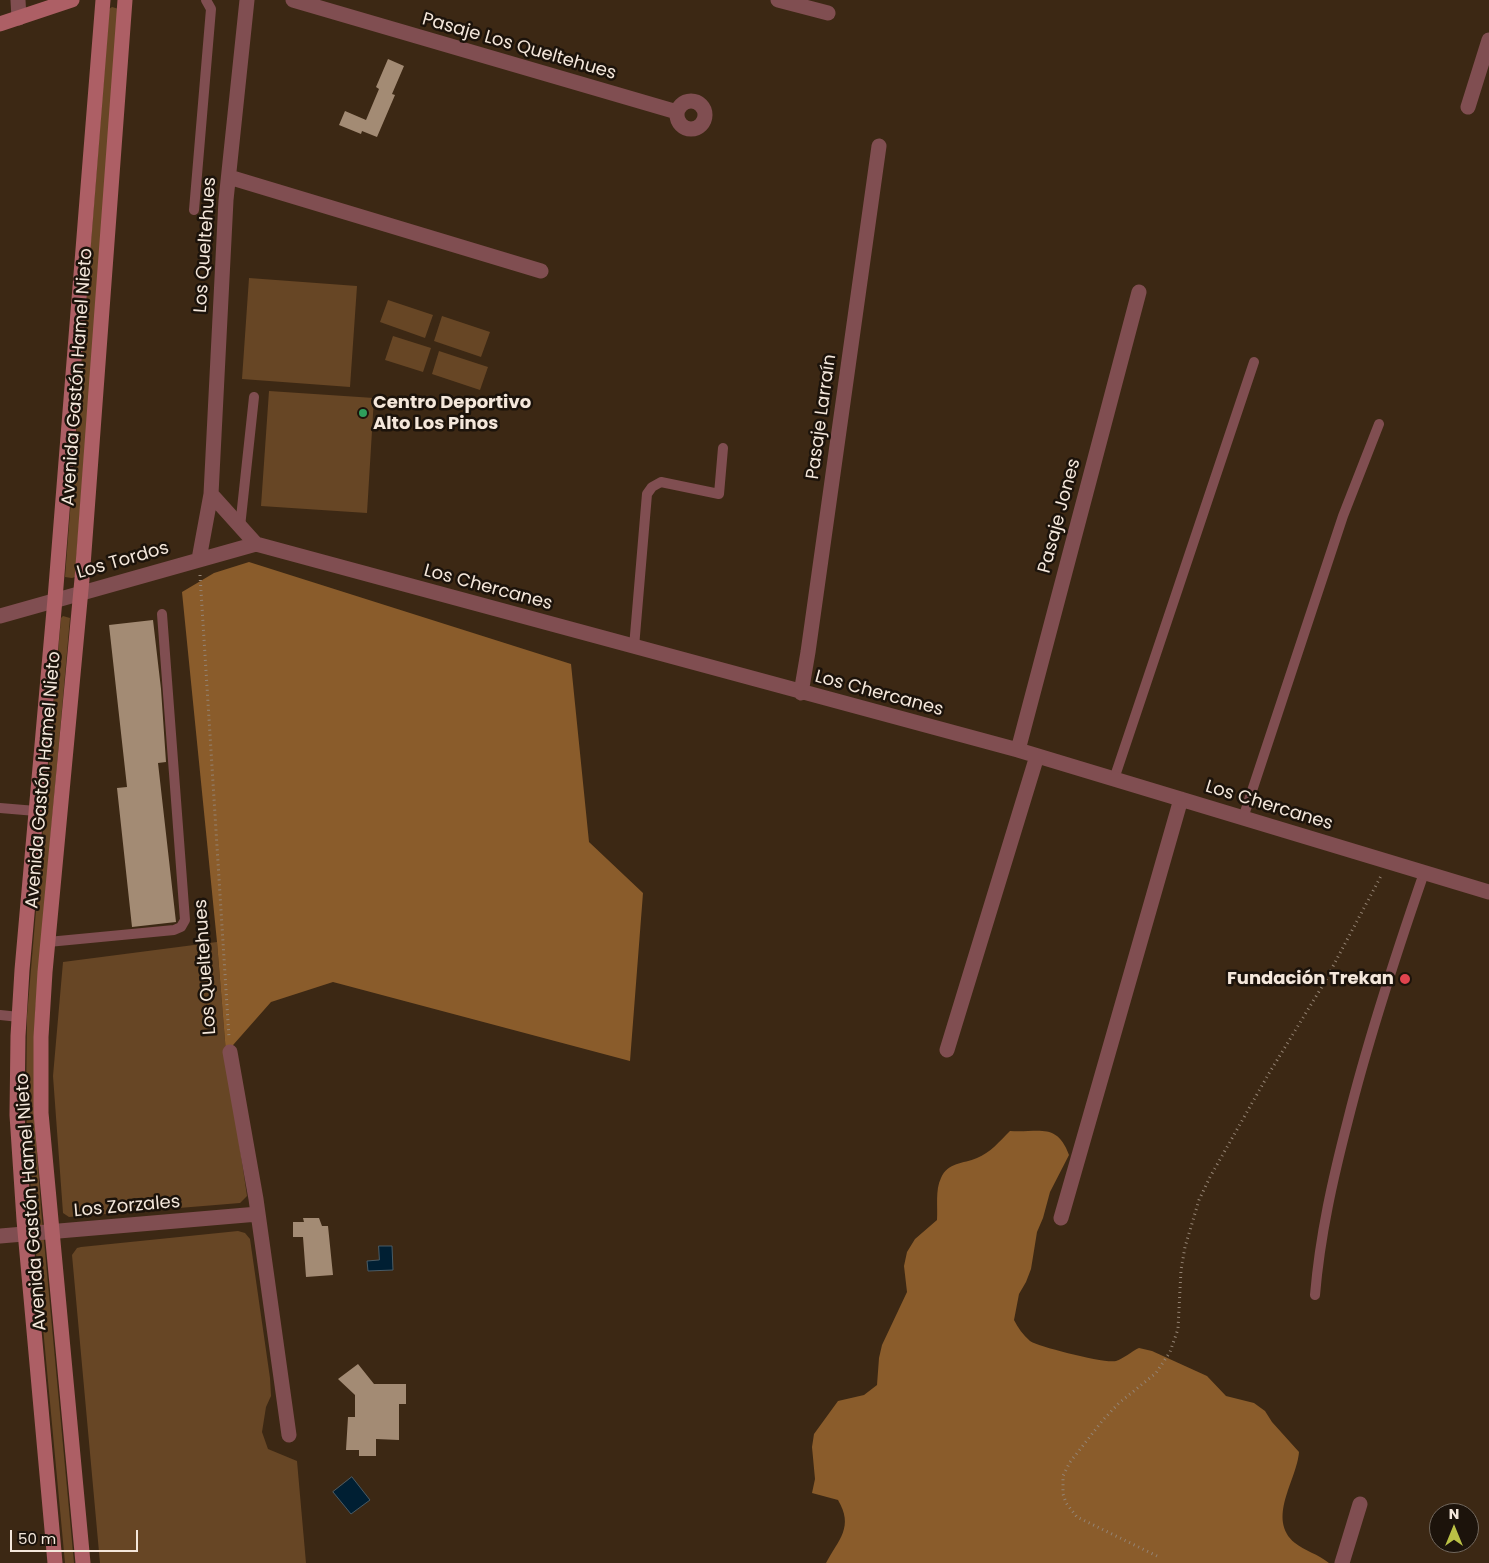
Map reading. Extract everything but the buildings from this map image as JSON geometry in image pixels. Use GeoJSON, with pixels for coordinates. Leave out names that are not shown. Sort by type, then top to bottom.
{"type":"FeatureCollection","features":[{"type":"Feature","properties":{"kind":"main road"},"geometry":{"type":"LineString","coordinates":[[0,24],[72,0]]}},
{"type":"Feature","properties":{"kind":"main road","name":"Avenida Gastón Hamel Nieto"},"geometry":{"type":"LineString","coordinates":[[55,1563],[25,1234],[17,1115],[20,1017],[36,811],[56,600],[103,0]]}},
{"type":"Feature","properties":{"kind":"main road","name":"Avenida Gastón Hamel Nieto"},"geometry":{"type":"LineString","coordinates":[[83,1563],[41,1113],[41,1037],[48,942],[81,592],[125,0]]}},
{"type":"Feature","properties":{"kind":"street"},"geometry":{"type":"LineString","coordinates":[[18,0],[19,18]]}},
{"type":"Feature","properties":{"kind":"street","name":"Los Queltehues"},"geometry":{"type":"LineString","coordinates":[[200,559],[211,494],[226,200],[247,0]]}},
{"type":"Feature","properties":{"kind":"street","name":"Pasaje Los Queltehues"},"geometry":{"type":"LineString","coordinates":[[293,0],[677,112]]}},
{"type":"Feature","properties":{"kind":"street"},"geometry":{"type":"LineString","coordinates":[[778,0],[828,13]]}},
{"type":"Feature","properties":{"kind":"street"},"geometry":{"type":"LineString","coordinates":[[1468,108],[1489,40]]}},
{"type":"Feature","properties":{"kind":"street","name":"Pasaje Larraín"},"geometry":{"type":"LineString","coordinates":[[801,692],[879,146]]}},
{"type":"Feature","properties":{"kind":"street"},"geometry":{"type":"LineString","coordinates":[[229,177],[541,272]]}},
{"type":"Feature","properties":{"kind":"street","name":"Pasaje Jones"},"geometry":{"type":"LineString","coordinates":[[1018,750],[1139,292]]}},
{"type":"Feature","properties":{"kind":"street"},"geometry":{"type":"LineString","coordinates":[[211,494],[256,544]]}},
{"type":"Feature","properties":{"kind":"street","name":"Los Tordos"},"geometry":{"type":"LineString","coordinates":[[0,616],[256,544]]}},
{"type":"Feature","properties":{"kind":"street","name":"Los Chercanes"},"geometry":{"type":"LineString","coordinates":[[256,544],[1018,750],[1489,892]]}},
{"type":"Feature","properties":{"kind":"street"},"geometry":{"type":"LineString","coordinates":[[947,1050],[1037,756]]}},
{"type":"Feature","properties":{"kind":"street"},"geometry":{"type":"LineString","coordinates":[[1061,1218],[1181,799]]}},
{"type":"Feature","properties":{"kind":"street","name":"Los Queltehues"},"geometry":{"type":"LineString","coordinates":[[230,1052],[258,1214],[289,1435]]}},
{"type":"Feature","properties":{"kind":"street","name":"Los Zorzales"},"geometry":{"type":"LineString","coordinates":[[0,1236],[258,1214]]}},
{"type":"Feature","properties":{"kind":"street"},"geometry":{"type":"LineString","coordinates":[[1342,1563],[1360,1504]]}},
{"type":"Feature","properties":{"kind":"lane"},"geometry":{"type":"LineString","coordinates":[[194,210],[211,9],[206,0]]}},
{"type":"Feature","properties":{"kind":"lane"},"geometry":{"type":"LineString","coordinates":[[1114,779],[1254,362]]}},
{"type":"Feature","properties":{"kind":"lane"},"geometry":{"type":"LineString","coordinates":[[240,526],[254,397]]}},
{"type":"Feature","properties":{"kind":"lane"},"geometry":{"type":"LineString","coordinates":[[1243,818],[1343,516],[1379,424]]}},
{"type":"Feature","properties":{"kind":"lane"},"geometry":{"type":"LineString","coordinates":[[634,647],[647,494],[652,487],[661,482],[719,494],[723,448]]}},
{"type":"Feature","properties":{"kind":"lane"},"geometry":{"type":"LineString","coordinates":[[48,942],[174,930],[181,927],[185,920],[162,614]]}},
{"type":"Feature","properties":{"kind":"lane"},"geometry":{"type":"LineString","coordinates":[[0,808],[36,811]]}},
{"type":"Feature","properties":{"kind":"lane"},"geometry":{"type":"LineString","coordinates":[[1314,1295],[1326,1211],[1350,1113],[1381,1001],[1424,873]]}},
{"type":"Feature","properties":{"kind":"lane"},"geometry":{"type":"LineString","coordinates":[[0,1016],[20,1017]]}},
{"type":"Feature","properties":{"kind":"path","name":"Los Queltehues"},"geometry":{"type":"LineString","coordinates":[[200,559],[230,1052]]}},
{"type":"Feature","properties":{"kind":"path"},"geometry":{"type":"LineString","coordinates":[[1157,1556],[1077,1517],[1066,1503],[1063,1494],[1063,1476],[1070,1462],[1103,1420],[1119,1403],[1156,1373],[1170,1352],[1178,1329],[1180,1286],[1185,1247],[1199,1200],[1268,1074],[1323,985],[1389,862]]}},
{"type":"Feature","properties":{"kind":"shaded area"},"geometry":{"type":"Polygon","coordinates":[[[112,7],[119,9],[75,577],[72,578],[65,577],[109,9],[112,7]]]}},
{"type":"Feature","properties":{"kind":"shaded area"},"geometry":{"type":"Polygon","coordinates":[[[249,278],[357,286],[350,387],[242,379],[249,278]]]}},
{"type":"Feature","properties":{"kind":"shaded area"},"geometry":{"type":"Polygon","coordinates":[[[388,300],[433,315],[425,338],[380,322],[388,300]]]}},
{"type":"Feature","properties":{"kind":"shaded area"},"geometry":{"type":"Polygon","coordinates":[[[442,316],[490,332],[481,357],[434,341],[442,316]]]}},
{"type":"Feature","properties":{"kind":"shaded area"},"geometry":{"type":"Polygon","coordinates":[[[393,336],[431,348],[423,372],[385,360],[393,336]]]}},
{"type":"Feature","properties":{"kind":"shaded area"},"geometry":{"type":"Polygon","coordinates":[[[439,351],[488,367],[480,390],[432,374],[439,351]]]}},
{"type":"Feature","properties":{"kind":"shaded area"},"geometry":{"type":"Polygon","coordinates":[[[269,391],[374,398],[367,513],[261,506],[269,391]]]}},
{"type":"Feature","properties":{"kind":"shaded area"},"geometry":{"type":"Polygon","coordinates":[[[249,562],[571,664],[589,842],[643,893],[630,1061],[333,982],[271,1002],[226,1053],[217,942],[182,592],[214,573],[249,562]]]}},
{"type":"Feature","properties":{"kind":"shaded area"},"geometry":{"type":"Polygon","coordinates":[[[63,616],[70,618],[35,1015],[34,1109],[41,1209],[74,1563],[65,1563],[32,1210],[26,1110],[27,1016],[61,618],[63,616]]]}},
{"type":"Feature","properties":{"kind":"shaded area"},"geometry":{"type":"Polygon","coordinates":[[[217,942],[226,1053],[247,1196],[240,1203],[69,1217],[63,1213],[53,1076],[63,962],[217,942]]]}},
{"type":"Feature","properties":{"kind":"shaded area"},"geometry":{"type":"Polygon","coordinates":[[[1010,1131],[1046,1131],[1053,1133],[1059,1138],[1069,1155],[1050,1192],[1037,1232],[1031,1269],[1019,1294],[1014,1320],[1021,1331],[1030,1341],[1036,1344],[1100,1360],[1116,1361],[1139,1348],[1152,1351],[1207,1376],[1226,1396],[1254,1403],[1265,1411],[1272,1422],[1299,1452],[1283,1511],[1283,1523],[1287,1533],[1299,1546],[1329,1563],[826,1563],[843,1533],[845,1518],[838,1500],[812,1493],[815,1479],[812,1447],[814,1434],[838,1401],[864,1395],[877,1385],[882,1345],[907,1292],[904,1266],[907,1252],[915,1239],[937,1220],[938,1188],[944,1173],[956,1164],[977,1158],[986,1153],[1010,1131]]]}},
{"type":"Feature","properties":{"kind":"shaded area"},"geometry":{"type":"Polygon","coordinates":[[[238,1231],[245,1233],[250,1239],[270,1378],[271,1396],[266,1407],[262,1432],[268,1449],[297,1461],[306,1563],[100,1563],[72,1255],[77,1248],[81,1247],[238,1231]]]}},
{"type":"Feature","properties":{"kind":"water"},"geometry":{"type":"Polygon","coordinates":[[[379,1246],[392,1246],[393,1270],[368,1271],[367,1261],[379,1260],[379,1246]]]}},
{"type":"Feature","properties":{"kind":"water"},"geometry":{"type":"Polygon","coordinates":[[[352,1477],[370,1500],[351,1514],[333,1492],[352,1477]]]}},
{"type":"Feature","properties":{"kind":"place","name":"Centro Deportivo Alto Los Pinos"},"geometry":{"type":"Point","coordinates":[363,413]}},
{"type":"Feature","properties":{"kind":"place","name":"Fundación Trekan"},"geometry":{"type":"Point","coordinates":[1405,979]}}]}
